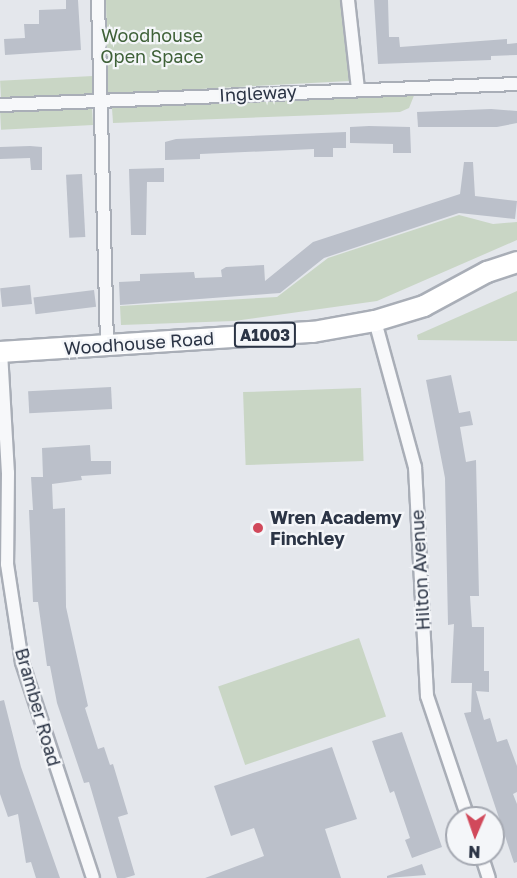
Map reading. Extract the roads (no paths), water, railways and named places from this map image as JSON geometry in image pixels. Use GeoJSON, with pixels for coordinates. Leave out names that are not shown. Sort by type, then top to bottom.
{"type":"FeatureCollection","features":[{"type":"Feature","properties":{"kind":"main road","name":"Woodhouse Road"},"geometry":{"type":"LineString","coordinates":[[0,352],[313,332],[375,321],[424,306],[487,272],[517,262]]}},
{"type":"Feature","properties":{"kind":"street"},"geometry":{"type":"LineString","coordinates":[[98,0],[107,345]]}},
{"type":"Feature","properties":{"kind":"street"},"geometry":{"type":"LineString","coordinates":[[348,0],[358,89]]}},
{"type":"Feature","properties":{"kind":"street","name":"Ingleway"},"geometry":{"type":"LineString","coordinates":[[0,105],[517,84]]}},
{"type":"Feature","properties":{"kind":"street","name":"Hilton Avenue"},"geometry":{"type":"LineString","coordinates":[[375,321],[415,467],[427,696],[464,806]]}},
{"type":"Feature","properties":{"kind":"street","name":"Bramber Road"},"geometry":{"type":"LineString","coordinates":[[0,352],[8,473],[7,564],[22,662],[93,878]]}},
{"type":"Feature","properties":{"kind":"place","name":"Wren Academy Finchley"},"geometry":{"type":"Point","coordinates":[258,528]}},
{"type":"Feature","properties":{"kind":"park label","name":"Woodhouse Open Space"},"geometry":{"type":"Point","coordinates":[152,46]}}]}
